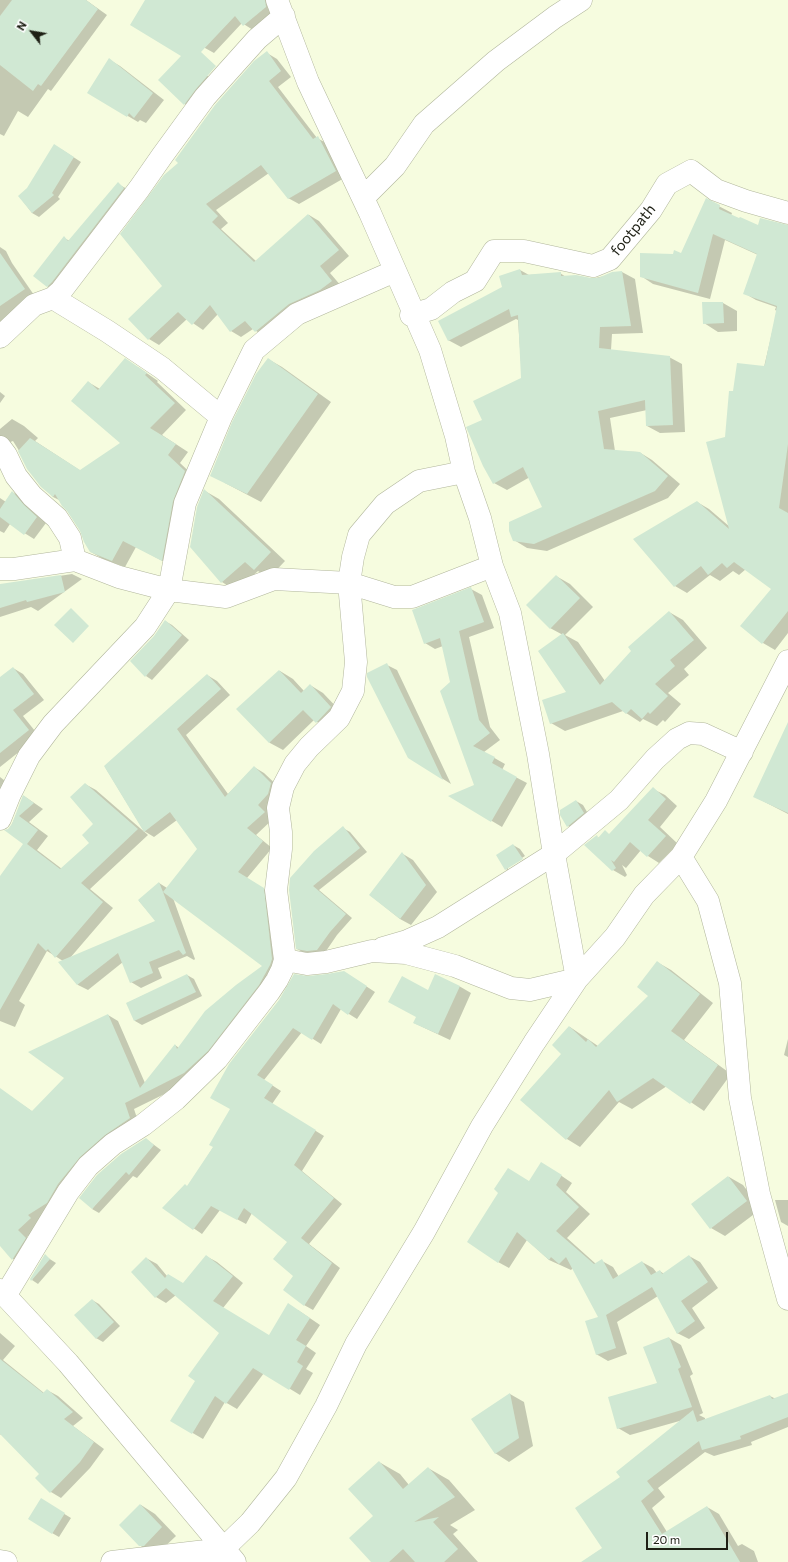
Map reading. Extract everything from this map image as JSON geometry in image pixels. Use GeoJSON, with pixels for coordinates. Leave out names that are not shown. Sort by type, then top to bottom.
{"type":"FeatureCollection","features":[{"type":"Feature","properties":{"kind":"street"},"geometry":{"type":"LineString","coordinates":[[363,198],[395,166],[424,124],[496,61],[555,17],[581,0]]}},
{"type":"Feature","properties":{"kind":"street"},"geometry":{"type":"LineString","coordinates":[[280,8],[308,82],[363,198],[395,271],[412,315],[430,350],[456,436],[464,472],[480,518],[492,566],[510,613],[538,754],[554,854],[577,979]]}},
{"type":"Feature","properties":{"kind":"street"},"geometry":{"type":"LineString","coordinates":[[0,337],[34,305],[53,298],[61,291],[103,238],[205,97],[257,39],[280,8]]}},
{"type":"Feature","properties":{"kind":"street","name":"footpath"},"geometry":{"type":"LineString","coordinates":[[412,315],[431,309],[453,292],[475,281],[494,251],[524,251],[593,266],[610,259],[651,210],[667,184],[691,171],[716,190],[746,202],[788,213]]}},
{"type":"Feature","properties":{"kind":"street"},"geometry":{"type":"LineString","coordinates":[[0,819],[10,794],[29,756],[53,724],[145,627],[169,590],[185,503],[221,417],[254,350],[297,314],[395,271]]}},
{"type":"Feature","properties":{"kind":"street"},"geometry":{"type":"LineString","coordinates":[[53,298],[107,331],[162,368],[221,417]]}},
{"type":"Feature","properties":{"kind":"street"},"geometry":{"type":"LineString","coordinates":[[0,447],[6,455],[16,476],[32,496],[57,518],[70,538],[74,560]]}},
{"type":"Feature","properties":{"kind":"street"},"geometry":{"type":"LineString","coordinates":[[222,1558],[68,1363],[3,1293],[68,1192],[88,1166],[113,1144],[143,1125],[176,1099],[217,1059],[269,992],[282,970],[285,960],[276,890],[280,849],[278,808],[283,787],[295,764],[309,747],[339,718],[353,691],[356,662],[349,583],[353,557],[359,535],[385,504],[419,481],[464,472]]}},
{"type":"Feature","properties":{"kind":"street"},"geometry":{"type":"LineString","coordinates":[[0,569],[14,569],[74,560],[119,577],[169,590],[226,597],[274,579],[349,583],[394,597],[412,597],[492,566]]}},
{"type":"Feature","properties":{"kind":"street"},"geometry":{"type":"LineString","coordinates":[[222,1558],[286,1478],[326,1406],[356,1344],[424,1232],[482,1126],[534,1043],[577,979],[615,937],[644,895],[681,857],[716,801],[788,661]]}},
{"type":"Feature","properties":{"kind":"street"},"geometry":{"type":"LineString","coordinates":[[285,960],[306,964],[372,951],[407,941],[438,927],[554,854],[619,800],[655,759],[676,739],[689,733],[703,734],[742,752]]}},
{"type":"Feature","properties":{"kind":"street"},"geometry":{"type":"LineString","coordinates":[[681,857],[708,901],[730,983],[740,1098],[759,1194],[788,1299]]}},
{"type":"Feature","properties":{"kind":"street"},"geometry":{"type":"LineString","coordinates":[[372,951],[406,953],[455,966],[511,988],[530,990],[577,979]]}},
{"type":"Feature","properties":{"kind":"street"},"geometry":{"type":"LineString","coordinates":[[112,1562],[222,1558]]}},
{"type":"Feature","properties":{"kind":"street"},"geometry":{"type":"LineString","coordinates":[[0,1561],[6,1562]]}},
{"type":"Feature","properties":{"kind":"building"},"geometry":{"type":"Polygon","coordinates":[[[12,0],[86,0],[98,9],[41,86],[38,84],[33,91],[0,65],[0,16],[12,0]]]}},
{"type":"Feature","properties":{"kind":"building"},"geometry":{"type":"Polygon","coordinates":[[[145,0],[265,0],[266,7],[243,26],[235,16],[201,52],[216,66],[184,105],[158,80],[181,56],[130,25],[145,0]]]}},
{"type":"Feature","properties":{"kind":"building"},"geometry":{"type":"Polygon","coordinates":[[[267,51],[281,71],[269,81],[313,139],[318,136],[336,171],[288,199],[261,165],[206,204],[218,216],[212,222],[254,262],[308,214],[339,250],[320,266],[332,281],[320,290],[289,304],[255,332],[245,321],[230,332],[210,305],[192,325],[178,312],[148,340],[128,319],[162,286],[120,234],[164,175],[178,163],[175,160],[215,105],[254,61],[267,51]]]}},
{"type":"Feature","properties":{"kind":"building"},"geometry":{"type":"Polygon","coordinates":[[[109,58],[153,93],[134,118],[129,113],[127,117],[87,93],[109,58]]]}},
{"type":"Feature","properties":{"kind":"building"},"geometry":{"type":"Polygon","coordinates":[[[54,144],[74,157],[52,193],[54,195],[32,213],[18,196],[27,188],[54,144]]]}},
{"type":"Feature","properties":{"kind":"building"},"geometry":{"type":"Polygon","coordinates":[[[118,182],[124,188],[47,287],[33,276],[64,236],[68,241],[118,182]]]}},
{"type":"Feature","properties":{"kind":"building"},"geometry":{"type":"Polygon","coordinates":[[[706,198],[720,205],[719,209],[758,225],[760,218],[788,225],[788,444],[779,508],[788,513],[788,611],[762,644],[740,626],[771,589],[734,562],[727,568],[722,563],[708,575],[701,566],[674,587],[633,539],[697,501],[729,529],[706,442],[725,437],[729,391],[733,391],[737,363],[764,366],[765,364],[777,306],[743,294],[757,254],[713,234],[698,293],[640,277],[640,253],[673,254],[674,250],[681,253],[706,198]]]}},
{"type":"Feature","properties":{"kind":"building"},"geometry":{"type":"Polygon","coordinates":[[[0,253],[25,289],[0,306],[0,253]]]}},
{"type":"Feature","properties":{"kind":"building"},"geometry":{"type":"Polygon","coordinates":[[[520,269],[522,275],[561,272],[561,276],[576,275],[591,278],[598,278],[612,272],[622,271],[631,326],[600,327],[599,348],[670,356],[673,425],[646,426],[645,400],[598,411],[604,449],[640,452],[668,476],[655,491],[534,544],[513,541],[509,531],[509,522],[542,507],[523,467],[493,484],[483,466],[466,427],[482,420],[473,401],[521,378],[518,315],[511,317],[509,309],[448,341],[438,321],[502,287],[499,276],[520,269]]]}},
{"type":"Feature","properties":{"kind":"building"},"geometry":{"type":"Polygon","coordinates":[[[702,302],[723,302],[724,323],[703,324],[702,302]]]}},
{"type":"Feature","properties":{"kind":"building"},"geometry":{"type":"Polygon","coordinates":[[[125,358],[147,373],[145,375],[175,403],[150,428],[176,444],[168,455],[185,471],[173,501],[162,561],[123,541],[112,561],[90,552],[80,531],[55,494],[53,497],[41,487],[27,469],[18,451],[30,438],[80,470],[120,443],[71,401],[88,381],[98,390],[125,358]]]}},
{"type":"Feature","properties":{"kind":"building"},"geometry":{"type":"Polygon","coordinates":[[[268,358],[318,394],[247,494],[210,476],[232,422],[256,374],[268,358]]]}},
{"type":"Feature","properties":{"kind":"building"},"geometry":{"type":"Polygon","coordinates":[[[204,489],[271,552],[254,570],[245,562],[221,583],[190,547],[197,507],[204,489]]]}},
{"type":"Feature","properties":{"kind":"building"},"geometry":{"type":"Polygon","coordinates":[[[12,491],[37,517],[24,535],[0,517],[0,509],[12,491]]]}},
{"type":"Feature","properties":{"kind":"building"},"geometry":{"type":"Polygon","coordinates":[[[61,575],[65,592],[27,602],[26,600],[0,608],[0,584],[61,575]]]}},
{"type":"Feature","properties":{"kind":"building"},"geometry":{"type":"Polygon","coordinates":[[[556,575],[580,598],[550,629],[526,605],[556,575]]]}},
{"type":"Feature","properties":{"kind":"building"},"geometry":{"type":"Polygon","coordinates":[[[471,587],[484,622],[459,631],[479,720],[490,733],[473,746],[495,757],[492,763],[517,777],[491,822],[448,796],[474,785],[440,691],[450,682],[440,638],[424,644],[412,610],[471,587]]]}},
{"type":"Feature","properties":{"kind":"building"},"geometry":{"type":"Polygon","coordinates":[[[71,608],[89,626],[73,643],[54,625],[71,608]]]}},
{"type":"Feature","properties":{"kind":"building"},"geometry":{"type":"Polygon","coordinates":[[[669,611],[694,640],[670,660],[675,666],[655,684],[668,696],[650,714],[648,712],[642,719],[631,709],[626,714],[612,702],[550,724],[542,700],[566,692],[538,651],[563,633],[600,685],[631,651],[628,647],[669,611]]]}},
{"type":"Feature","properties":{"kind":"building"},"geometry":{"type":"Polygon","coordinates":[[[165,620],[182,635],[145,677],[130,661],[154,636],[165,620]]]}},
{"type":"Feature","properties":{"kind":"building"},"geometry":{"type":"Polygon","coordinates":[[[387,663],[443,780],[408,758],[367,677],[367,673],[387,663]]]}},
{"type":"Feature","properties":{"kind":"building"},"geometry":{"type":"Polygon","coordinates":[[[13,667],[34,694],[13,710],[29,730],[0,753],[0,677],[13,667]]]}},
{"type":"Feature","properties":{"kind":"building"},"geometry":{"type":"Polygon","coordinates":[[[279,670],[301,693],[310,684],[331,707],[316,723],[303,710],[269,743],[236,709],[279,670]]]}},
{"type":"Feature","properties":{"kind":"building"},"geometry":{"type":"Polygon","coordinates":[[[207,674],[221,689],[177,729],[225,797],[254,766],[271,783],[268,794],[258,805],[265,812],[247,828],[263,841],[238,872],[264,888],[272,959],[259,985],[208,1051],[184,1073],[125,1103],[130,1118],[105,1135],[80,1157],[58,1184],[47,1203],[28,1215],[31,1218],[18,1230],[26,1238],[12,1260],[0,1246],[0,1088],[32,1111],[64,1078],[28,1052],[108,1014],[140,1088],[175,1044],[177,1049],[205,1011],[262,966],[163,892],[197,849],[170,812],[144,832],[104,766],[207,674]]]}},
{"type":"Feature","properties":{"kind":"building"},"geometry":{"type":"Polygon","coordinates":[[[788,722],[788,813],[753,797],[788,722]]]}},
{"type":"Feature","properties":{"kind":"building"},"geometry":{"type":"Polygon","coordinates":[[[85,783],[138,829],[81,883],[103,902],[55,958],[48,949],[46,951],[38,943],[0,1010],[0,876],[23,844],[4,830],[8,829],[12,824],[23,795],[34,803],[19,816],[38,830],[27,844],[60,869],[89,843],[82,835],[93,824],[70,797],[85,783]]]}},
{"type":"Feature","properties":{"kind":"building"},"geometry":{"type":"Polygon","coordinates":[[[653,787],[666,799],[648,820],[666,836],[647,857],[630,842],[614,862],[611,860],[616,868],[612,871],[584,845],[597,835],[598,838],[605,830],[609,834],[653,787]]]}},
{"type":"Feature","properties":{"kind":"building"},"geometry":{"type":"Polygon","coordinates":[[[576,800],[584,813],[567,827],[560,815],[560,810],[576,800]]]}},
{"type":"Feature","properties":{"kind":"building"},"geometry":{"type":"Polygon","coordinates":[[[343,826],[360,848],[313,886],[346,914],[317,950],[307,951],[296,949],[289,890],[290,878],[314,851],[343,826]]]}},
{"type":"Feature","properties":{"kind":"building"},"geometry":{"type":"Polygon","coordinates":[[[513,844],[523,859],[505,870],[496,855],[513,844]]]}},
{"type":"Feature","properties":{"kind":"building"},"geometry":{"type":"Polygon","coordinates":[[[402,852],[426,885],[400,919],[369,895],[402,852]]]}},
{"type":"Feature","properties":{"kind":"building"},"geometry":{"type":"Polygon","coordinates":[[[159,882],[186,953],[183,955],[179,950],[149,962],[153,973],[130,983],[118,953],[77,985],[58,962],[155,921],[138,900],[159,882]]]}},
{"type":"Feature","properties":{"kind":"building"},"geometry":{"type":"Polygon","coordinates":[[[657,961],[700,994],[671,1031],[718,1065],[690,1104],[653,1078],[617,1102],[609,1090],[566,1140],[520,1100],[561,1054],[552,1045],[569,1026],[586,1042],[588,1039],[596,1047],[648,996],[637,987],[657,961]]]}},
{"type":"Feature","properties":{"kind":"building"},"geometry":{"type":"Polygon","coordinates":[[[344,971],[367,986],[348,1015],[333,1004],[312,1040],[293,1028],[257,1075],[273,1085],[264,1098],[316,1130],[294,1165],[334,1198],[301,1238],[332,1263],[304,1306],[283,1290],[293,1276],[273,1259],[287,1242],[244,1208],[237,1220],[211,1206],[193,1230],[162,1208],[185,1184],[187,1186],[213,1147],[209,1145],[230,1109],[210,1098],[229,1064],[279,1000],[294,974],[308,976],[344,971]]]}},
{"type":"Feature","properties":{"kind":"building"},"geometry":{"type":"Polygon","coordinates":[[[187,974],[196,992],[134,1021],[126,1003],[187,974]]]}},
{"type":"Feature","properties":{"kind":"building"},"geometry":{"type":"Polygon","coordinates":[[[435,974],[460,986],[438,1034],[413,1023],[416,1017],[388,1002],[402,976],[428,990],[435,974]]]}},
{"type":"Feature","properties":{"kind":"building"},"geometry":{"type":"Polygon","coordinates":[[[146,1138],[154,1145],[129,1175],[126,1172],[92,1209],[79,1198],[97,1175],[121,1154],[146,1138]]]}},
{"type":"Feature","properties":{"kind":"building"},"geometry":{"type":"Polygon","coordinates":[[[541,1162],[562,1175],[556,1185],[579,1207],[556,1231],[594,1264],[602,1259],[613,1279],[642,1261],[651,1275],[660,1270],[662,1274],[689,1255],[708,1282],[681,1301],[695,1321],[677,1334],[652,1287],[606,1315],[616,1348],[596,1355],[585,1321],[598,1317],[566,1257],[559,1264],[551,1257],[549,1260],[517,1232],[498,1263],[467,1242],[498,1193],[494,1189],[508,1168],[529,1181],[541,1162]]]}},
{"type":"Feature","properties":{"kind":"building"},"geometry":{"type":"Polygon","coordinates":[[[728,1176],[747,1201],[710,1229],[691,1204],[728,1176]]]}},
{"type":"Feature","properties":{"kind":"building"},"geometry":{"type":"Polygon","coordinates":[[[45,1254],[50,1259],[31,1281],[30,1279],[45,1254]]]}},
{"type":"Feature","properties":{"kind":"building"},"geometry":{"type":"Polygon","coordinates":[[[206,1255],[233,1276],[213,1301],[269,1335],[288,1303],[310,1318],[296,1340],[306,1346],[297,1362],[303,1366],[289,1390],[253,1368],[226,1404],[215,1396],[192,1434],[170,1421],[195,1381],[188,1376],[219,1333],[166,1288],[155,1298],[131,1272],[146,1257],[165,1278],[168,1274],[183,1283],[206,1255]]]}},
{"type":"Feature","properties":{"kind":"building"},"geometry":{"type":"Polygon","coordinates":[[[92,1299],[114,1322],[96,1339],[74,1315],[92,1299]]]}},
{"type":"Feature","properties":{"kind":"building"},"geometry":{"type":"Polygon","coordinates":[[[669,1337],[681,1367],[678,1369],[692,1407],[617,1429],[608,1397],[657,1383],[643,1347],[669,1337]]]}},
{"type":"Feature","properties":{"kind":"building"},"geometry":{"type":"Polygon","coordinates":[[[0,1359],[43,1393],[47,1389],[73,1412],[64,1419],[94,1442],[80,1462],[50,1493],[35,1478],[39,1474],[0,1434],[0,1359]]]}},
{"type":"Feature","properties":{"kind":"building"},"geometry":{"type":"Polygon","coordinates":[[[510,1393],[519,1438],[495,1454],[471,1419],[510,1393]]]}},
{"type":"Feature","properties":{"kind":"building"},"geometry":{"type":"Polygon","coordinates":[[[788,1393],[788,1417],[740,1436],[741,1439],[702,1450],[699,1441],[647,1481],[654,1490],[641,1501],[662,1534],[707,1506],[740,1562],[581,1562],[602,1548],[575,1508],[620,1477],[616,1472],[693,1410],[697,1422],[770,1395],[772,1399],[788,1393]]]}},
{"type":"Feature","properties":{"kind":"building"},"geometry":{"type":"Polygon","coordinates":[[[379,1461],[403,1489],[428,1467],[455,1497],[414,1522],[439,1517],[433,1522],[458,1549],[444,1562],[415,1562],[403,1549],[389,1562],[371,1562],[349,1538],[373,1516],[348,1489],[379,1461]]]}},
{"type":"Feature","properties":{"kind":"building"},"geometry":{"type":"Polygon","coordinates":[[[41,1498],[65,1513],[52,1534],[28,1519],[41,1498]]]}},
{"type":"Feature","properties":{"kind":"building"},"geometry":{"type":"Polygon","coordinates":[[[140,1504],[162,1527],[144,1546],[139,1546],[119,1525],[140,1504]]]}}]}
